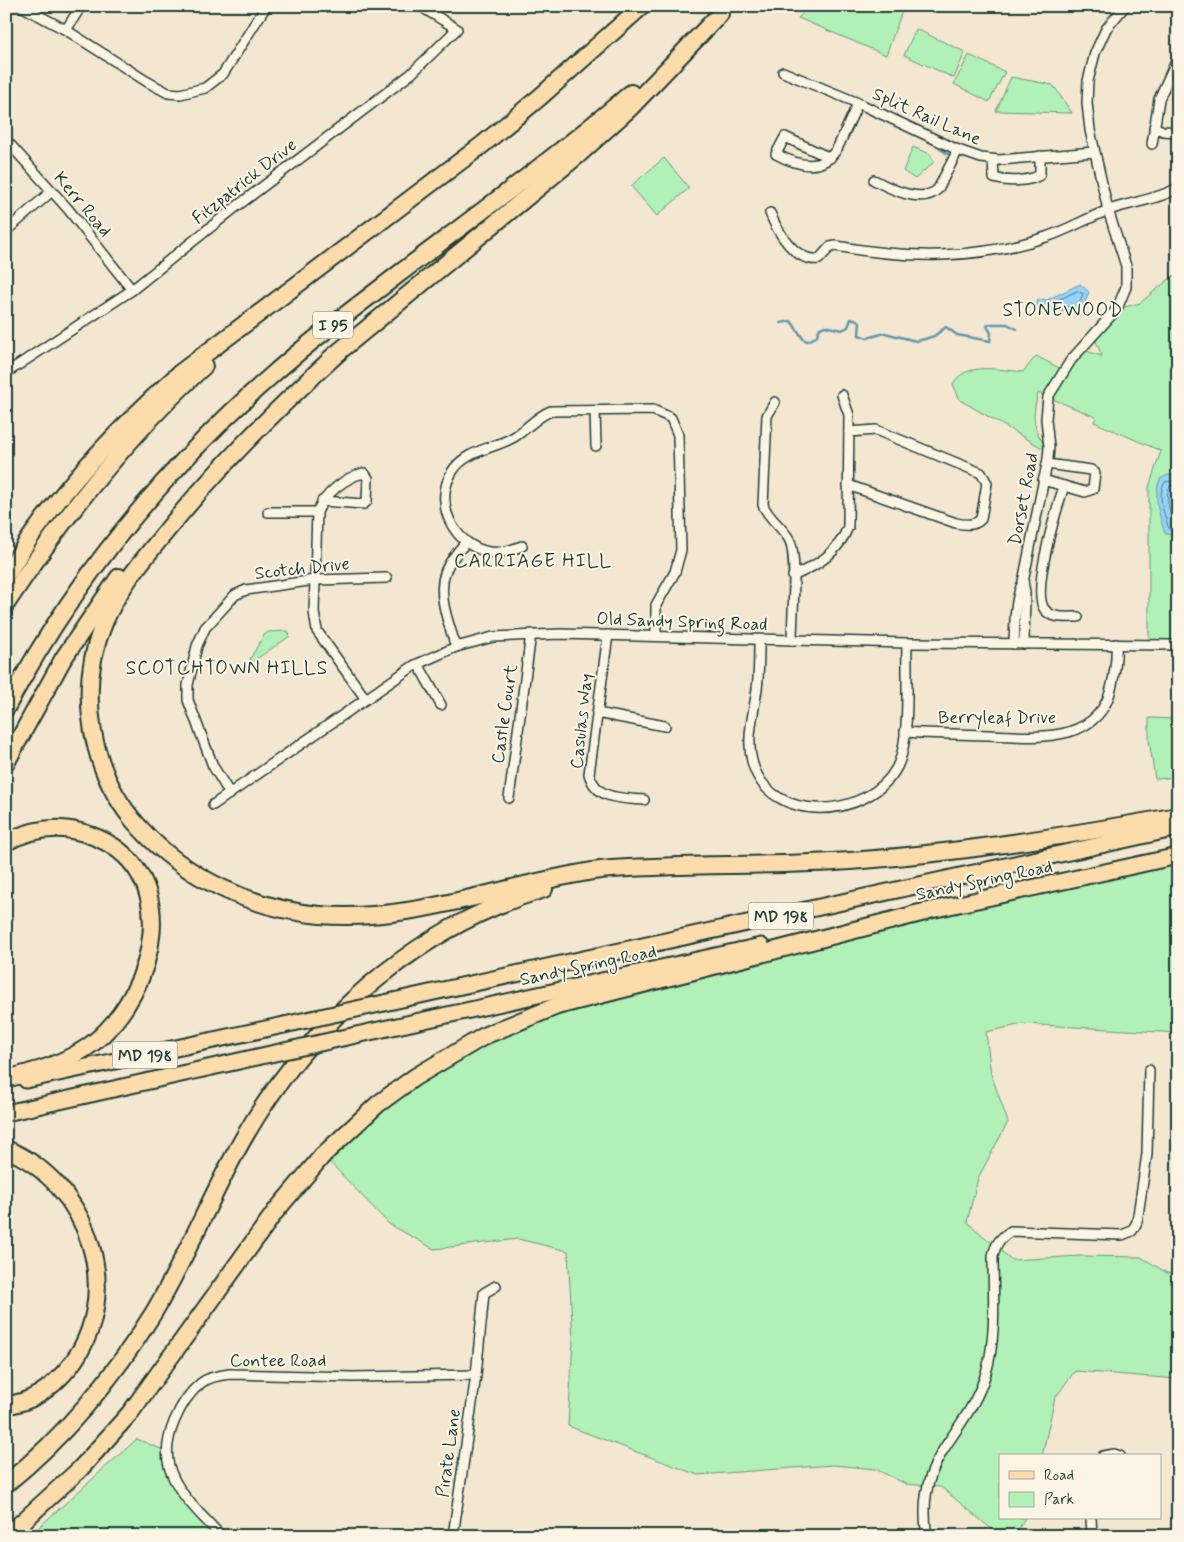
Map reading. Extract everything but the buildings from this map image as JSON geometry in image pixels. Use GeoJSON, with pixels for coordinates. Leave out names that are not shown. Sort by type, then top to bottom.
{"type":"FeatureCollection","features":[{"type":"Feature","properties":{"kind":"highway"},"geometry":{"type":"LineString","coordinates":[[6,575],[44,519],[145,404],[217,343],[293,289],[489,139],[540,98],[642,6]]}},
{"type":"Feature","properties":{"kind":"highway"},"geometry":{"type":"LineString","coordinates":[[6,763],[63,659],[140,548],[225,452],[281,400],[522,203],[584,149],[630,108],[723,10]]}},
{"type":"Feature","properties":{"kind":"highway","name":"I 95"},"geometry":{"type":"LineString","coordinates":[[6,708],[67,607],[121,532],[194,449],[227,416],[324,331],[570,143],[669,60],[723,10]]}},
{"type":"Feature","properties":{"kind":"highway"},"geometry":{"type":"LineString","coordinates":[[6,604],[49,540],[124,447],[195,374],[236,336],[293,289]]}},
{"type":"Feature","properties":{"kind":"highway"},"geometry":{"type":"LineString","coordinates":[[339,352],[284,402],[217,469],[128,580],[104,623],[92,666],[90,708],[92,729],[102,767],[122,806],[148,837],[194,873],[233,893],[279,908],[320,915],[361,916],[399,912],[570,874],[629,868],[799,864],[887,858],[985,846],[1178,816]]}},
{"type":"Feature","properties":{"kind":"highway"},"geometry":{"type":"LineString","coordinates":[[6,842],[21,834],[53,828],[70,829],[99,838],[126,858],[137,872],[144,884],[152,917],[149,951],[143,972],[134,995],[119,1017],[93,1042],[64,1061],[6,1079]]}},
{"type":"Feature","properties":{"kind":"highway"},"geometry":{"type":"LineString","coordinates":[[6,1484],[50,1446],[78,1415],[130,1349],[154,1312],[261,1110],[307,1046],[349,1002],[409,954],[470,918],[500,905],[571,881],[629,870],[664,867]]}},
{"type":"Feature","properties":{"kind":"highway"},"geometry":{"type":"LineString","coordinates":[[7,1536],[80,1469],[130,1413],[275,1212],[322,1155],[378,1104],[415,1077],[486,1035],[557,1006],[925,912]]}},
{"type":"Feature","properties":{"kind":"highway"},"geometry":{"type":"LineString","coordinates":[[6,1149],[30,1162],[51,1179],[78,1215],[94,1255],[97,1297],[86,1338],[77,1357],[63,1375],[49,1388],[30,1398],[6,1405]]}},
{"type":"Feature","properties":{"kind":"main road","name":"Sandy Spring Road"},"geometry":{"type":"LineString","coordinates":[[6,1084],[284,1025],[1178,828]]}},
{"type":"Feature","properties":{"kind":"main road","name":"Sandy Spring Road"},"geometry":{"type":"LineString","coordinates":[[6,1113],[1178,856]]}},
{"type":"Feature","properties":{"kind":"street"},"geometry":{"type":"LineString","coordinates":[[21,6],[66,30],[146,81],[168,93],[180,94],[205,88],[223,74],[266,6]]}},
{"type":"Feature","properties":{"kind":"street"},"geometry":{"type":"LineString","coordinates":[[66,30],[81,6]]}},
{"type":"Feature","properties":{"kind":"street","name":"Fitzpatrick Drive"},"geometry":{"type":"LineString","coordinates":[[6,373],[132,290],[255,192],[411,74],[458,28],[420,6]]}},
{"type":"Feature","properties":{"kind":"street","name":"Dorset Road"},"geometry":{"type":"LineString","coordinates":[[1024,644],[1025,592],[1023,582],[1047,464],[1049,447],[1046,411],[1048,397],[1071,360],[1117,309],[1125,292],[1126,266],[1108,210],[1094,152],[1087,103],[1090,68],[1100,40],[1125,6]]}},
{"type":"Feature","properties":{"kind":"street"},"geometry":{"type":"LineString","coordinates":[[1152,144],[1164,85],[1178,58]]}},
{"type":"Feature","properties":{"kind":"street","name":"Split Rail Lane"},"geometry":{"type":"LineString","coordinates":[[783,72],[858,103],[976,157],[993,160],[1094,152]]}},
{"type":"Feature","properties":{"kind":"street"},"geometry":{"type":"LineString","coordinates":[[830,158],[785,137],[776,154],[793,164],[805,166],[816,166],[830,158],[838,148],[858,103]]}},
{"type":"Feature","properties":{"kind":"street"},"geometry":{"type":"LineString","coordinates":[[1154,127],[1163,131],[1178,132]]}},
{"type":"Feature","properties":{"kind":"street","name":"Kerr Road"},"geometry":{"type":"LineString","coordinates":[[6,140],[52,191],[132,290]]}},
{"type":"Feature","properties":{"kind":"street"},"geometry":{"type":"LineString","coordinates":[[874,180],[896,191],[912,194],[933,193],[938,189],[958,150]]}},
{"type":"Feature","properties":{"kind":"street"},"geometry":{"type":"LineString","coordinates":[[993,160],[994,178],[1002,180],[1034,178],[1040,175],[1040,156]]}},
{"type":"Feature","properties":{"kind":"street"},"geometry":{"type":"LineString","coordinates":[[770,213],[779,232],[793,248],[815,260],[819,259],[833,246],[902,256],[956,256],[988,252],[1050,236],[1108,210],[1178,188]]}},
{"type":"Feature","properties":{"kind":"street"},"geometry":{"type":"LineString","coordinates":[[6,231],[52,191]]}},
{"type":"Feature","properties":{"kind":"street"},"geometry":{"type":"LineString","coordinates":[[793,576],[819,563],[833,552],[842,541],[848,527],[849,415],[842,395]]}},
{"type":"Feature","properties":{"kind":"street"},"geometry":{"type":"LineString","coordinates":[[775,402],[767,416],[763,505],[768,516],[789,539],[793,554],[792,640]]}},
{"type":"Feature","properties":{"kind":"street"},"geometry":{"type":"LineString","coordinates":[[522,546],[495,552],[481,550],[466,542],[451,525],[445,505],[449,479],[457,466],[479,451],[512,438],[545,413],[558,410],[652,410],[671,418],[677,428],[681,550],[675,572],[656,605],[656,636]]}},
{"type":"Feature","properties":{"kind":"street"},"geometry":{"type":"LineString","coordinates":[[595,411],[596,446]]}},
{"type":"Feature","properties":{"kind":"street"},"geometry":{"type":"LineString","coordinates":[[848,485],[956,523],[971,524],[978,523],[982,519],[987,483],[981,473],[876,430],[849,432]]}},
{"type":"Feature","properties":{"kind":"street"},"geometry":{"type":"LineString","coordinates":[[1043,480],[1081,492],[1090,492],[1093,489],[1095,473],[1091,470],[1047,464]]}},
{"type":"Feature","properties":{"kind":"street"},"geometry":{"type":"LineString","coordinates":[[322,501],[364,504],[367,501],[368,478],[364,474],[350,479],[330,492],[322,501],[317,512],[314,612],[318,632],[365,698]]}},
{"type":"Feature","properties":{"kind":"street"},"geometry":{"type":"LineString","coordinates":[[1064,486],[1050,535],[1041,582],[1041,600],[1044,609],[1058,617],[1078,617]]}},
{"type":"Feature","properties":{"kind":"street"},"geometry":{"type":"LineString","coordinates":[[268,512],[317,512]]}},
{"type":"Feature","properties":{"kind":"street"},"geometry":{"type":"LineString","coordinates":[[456,646],[444,604],[443,588],[449,564],[466,542]]}},
{"type":"Feature","properties":{"kind":"street","name":"Scotch Drive"},"geometry":{"type":"LineString","coordinates":[[230,794],[213,766],[190,706],[188,685],[201,634],[238,593],[252,589],[315,580],[387,578]]}},
{"type":"Feature","properties":{"kind":"street"},"geometry":{"type":"LineString","coordinates":[[1014,644],[1017,600],[1023,582],[1041,582]]}},
{"type":"Feature","properties":{"kind":"street","name":"Old Sandy Spring Road"},"geometry":{"type":"LineString","coordinates":[[213,805],[365,698],[418,664],[456,646],[493,637],[531,634],[907,643],[1178,645]]}},
{"type":"Feature","properties":{"kind":"street","name":"Castle Court"},"geometry":{"type":"LineString","coordinates":[[509,798],[531,634]]}},
{"type":"Feature","properties":{"kind":"street","name":"Casulas Way"},"geometry":{"type":"LineString","coordinates":[[608,635],[589,774],[597,790],[606,796],[644,800]]}},
{"type":"Feature","properties":{"kind":"street"},"geometry":{"type":"LineString","coordinates":[[759,640],[759,673],[750,736],[751,756],[761,782],[784,802],[804,807],[847,804],[871,795],[883,785],[897,767],[903,748],[905,732],[907,643]]}},
{"type":"Feature","properties":{"kind":"street","name":"Berryleaf Drive"},"geometry":{"type":"LineString","coordinates":[[905,732],[1038,737],[1072,732],[1092,721],[1105,706],[1114,675],[1116,644]]}},
{"type":"Feature","properties":{"kind":"street"},"geometry":{"type":"LineString","coordinates":[[418,664],[441,705]]}},
{"type":"Feature","properties":{"kind":"street"},"geometry":{"type":"LineString","coordinates":[[597,713],[665,726]]}},
{"type":"Feature","properties":{"kind":"street"},"geometry":{"type":"LineString","coordinates":[[927,1536],[924,1510],[926,1486],[939,1454],[976,1399],[986,1373],[992,1346],[993,1256],[996,1245],[1001,1237],[1011,1231],[1122,1234],[1132,1231],[1137,1222],[1147,1154],[1149,1070]]}},
{"type":"Feature","properties":{"kind":"street","name":"Pirate Lane"},"geometry":{"type":"LineString","coordinates":[[453,1536],[476,1375],[483,1300],[487,1290],[496,1286]]}},
{"type":"Feature","properties":{"kind":"street","name":"Contee Road"},"geometry":{"type":"LineString","coordinates":[[221,1536],[189,1500],[169,1466],[170,1437],[174,1424],[181,1407],[201,1383],[215,1376],[230,1374],[353,1377],[476,1375]]}},
{"type":"Feature","properties":{"kind":"street"},"geometry":{"type":"LineString","coordinates":[[1091,1520],[1092,1536]]}},
{"type":"Feature","properties":{"kind":"green space"},"geometry":{"type":"Polygon","coordinates":[[[810,6],[904,6],[886,55],[798,18],[810,6]]]}},
{"type":"Feature","properties":{"kind":"green space"},"geometry":{"type":"Polygon","coordinates":[[[916,29],[965,52],[954,78],[904,55],[916,29]]]}},
{"type":"Feature","properties":{"kind":"green space"},"geometry":{"type":"Polygon","coordinates":[[[969,55],[1005,72],[989,102],[954,84],[969,55]]]}},
{"type":"Feature","properties":{"kind":"green space"},"geometry":{"type":"Polygon","coordinates":[[[1011,77],[1053,85],[1072,113],[996,111],[1011,77]]]}},
{"type":"Feature","properties":{"kind":"green space"},"geometry":{"type":"Polygon","coordinates":[[[913,147],[930,154],[934,162],[915,179],[903,171],[913,147]]]}},
{"type":"Feature","properties":{"kind":"green space"},"geometry":{"type":"Polygon","coordinates":[[[664,158],[689,188],[657,216],[631,186],[664,158]]]}},
{"type":"Feature","properties":{"kind":"green space"},"geometry":{"type":"Polygon","coordinates":[[[1178,272],[1178,645],[1149,644],[1149,487],[1161,451],[1094,422],[1096,417],[1038,393],[1034,418],[1035,424],[1049,452],[960,400],[953,384],[966,372],[975,370],[994,369],[1023,372],[1036,356],[1063,370],[1080,349],[1102,356],[1093,334],[1117,309],[1140,303],[1178,272]]]}},
{"type":"Feature","properties":{"kind":"green space"},"geometry":{"type":"Polygon","coordinates":[[[288,631],[290,636],[252,662],[250,659],[264,635],[268,632],[288,631]]]}},
{"type":"Feature","properties":{"kind":"green space"},"geometry":{"type":"Polygon","coordinates":[[[1149,718],[1178,719],[1178,777],[1155,779],[1149,739],[1149,718]]]}},
{"type":"Feature","properties":{"kind":"green space"},"geometry":{"type":"Polygon","coordinates":[[[1178,856],[1178,1033],[1023,1024],[986,1032],[991,1074],[1008,1122],[978,1178],[967,1222],[1012,1260],[1080,1256],[1141,1257],[1167,1273],[1178,1274],[1178,1379],[1075,1371],[1055,1398],[1042,1454],[999,1454],[999,1520],[1024,1520],[1016,1533],[994,1531],[941,1487],[906,1484],[875,1469],[833,1465],[698,1475],[568,1426],[573,1341],[568,1251],[518,1239],[434,1249],[389,1224],[323,1155],[378,1104],[523,1019],[1178,856]]]}},
{"type":"Feature","properties":{"kind":"green space"},"geometry":{"type":"Polygon","coordinates":[[[137,1439],[168,1452],[189,1500],[220,1536],[29,1536],[137,1439]]]}},
{"type":"Feature","properties":{"kind":"water"},"geometry":{"type":"Polygon","coordinates":[[[1080,284],[1089,292],[1081,313],[1036,310],[1038,299],[1047,300],[1080,284]]]}},
{"type":"Feature","properties":{"kind":"water"},"geometry":{"type":"Polygon","coordinates":[[[1168,475],[1178,475],[1178,538],[1165,533],[1158,506],[1157,493],[1160,479],[1168,475]]]}},
{"type":"Feature","properties":{"kind":"waterway"},"geometry":{"type":"LineString","coordinates":[[940,149],[948,154]]}},
{"type":"Feature","properties":{"kind":"waterway"},"geometry":{"type":"LineString","coordinates":[[781,323],[791,321],[804,340],[808,341],[816,337],[820,328],[825,326],[842,330],[848,327],[851,319],[860,322],[859,335],[867,338],[885,333],[916,341],[934,336],[946,327],[957,335],[990,341],[991,333],[987,326],[990,324],[1007,324],[1017,329]]}},
{"type":"Feature","properties":{"kind":"district","name":"STONEWOOD"},"geometry":{"type":"Point","coordinates":[1063,309]}},
{"type":"Feature","properties":{"kind":"district","name":"CARRIAGE HILL"},"geometry":{"type":"Point","coordinates":[533,560]}},
{"type":"Feature","properties":{"kind":"district","name":"SCOTCHTOWN HILLS"},"geometry":{"type":"Point","coordinates":[227,667]}}]}
